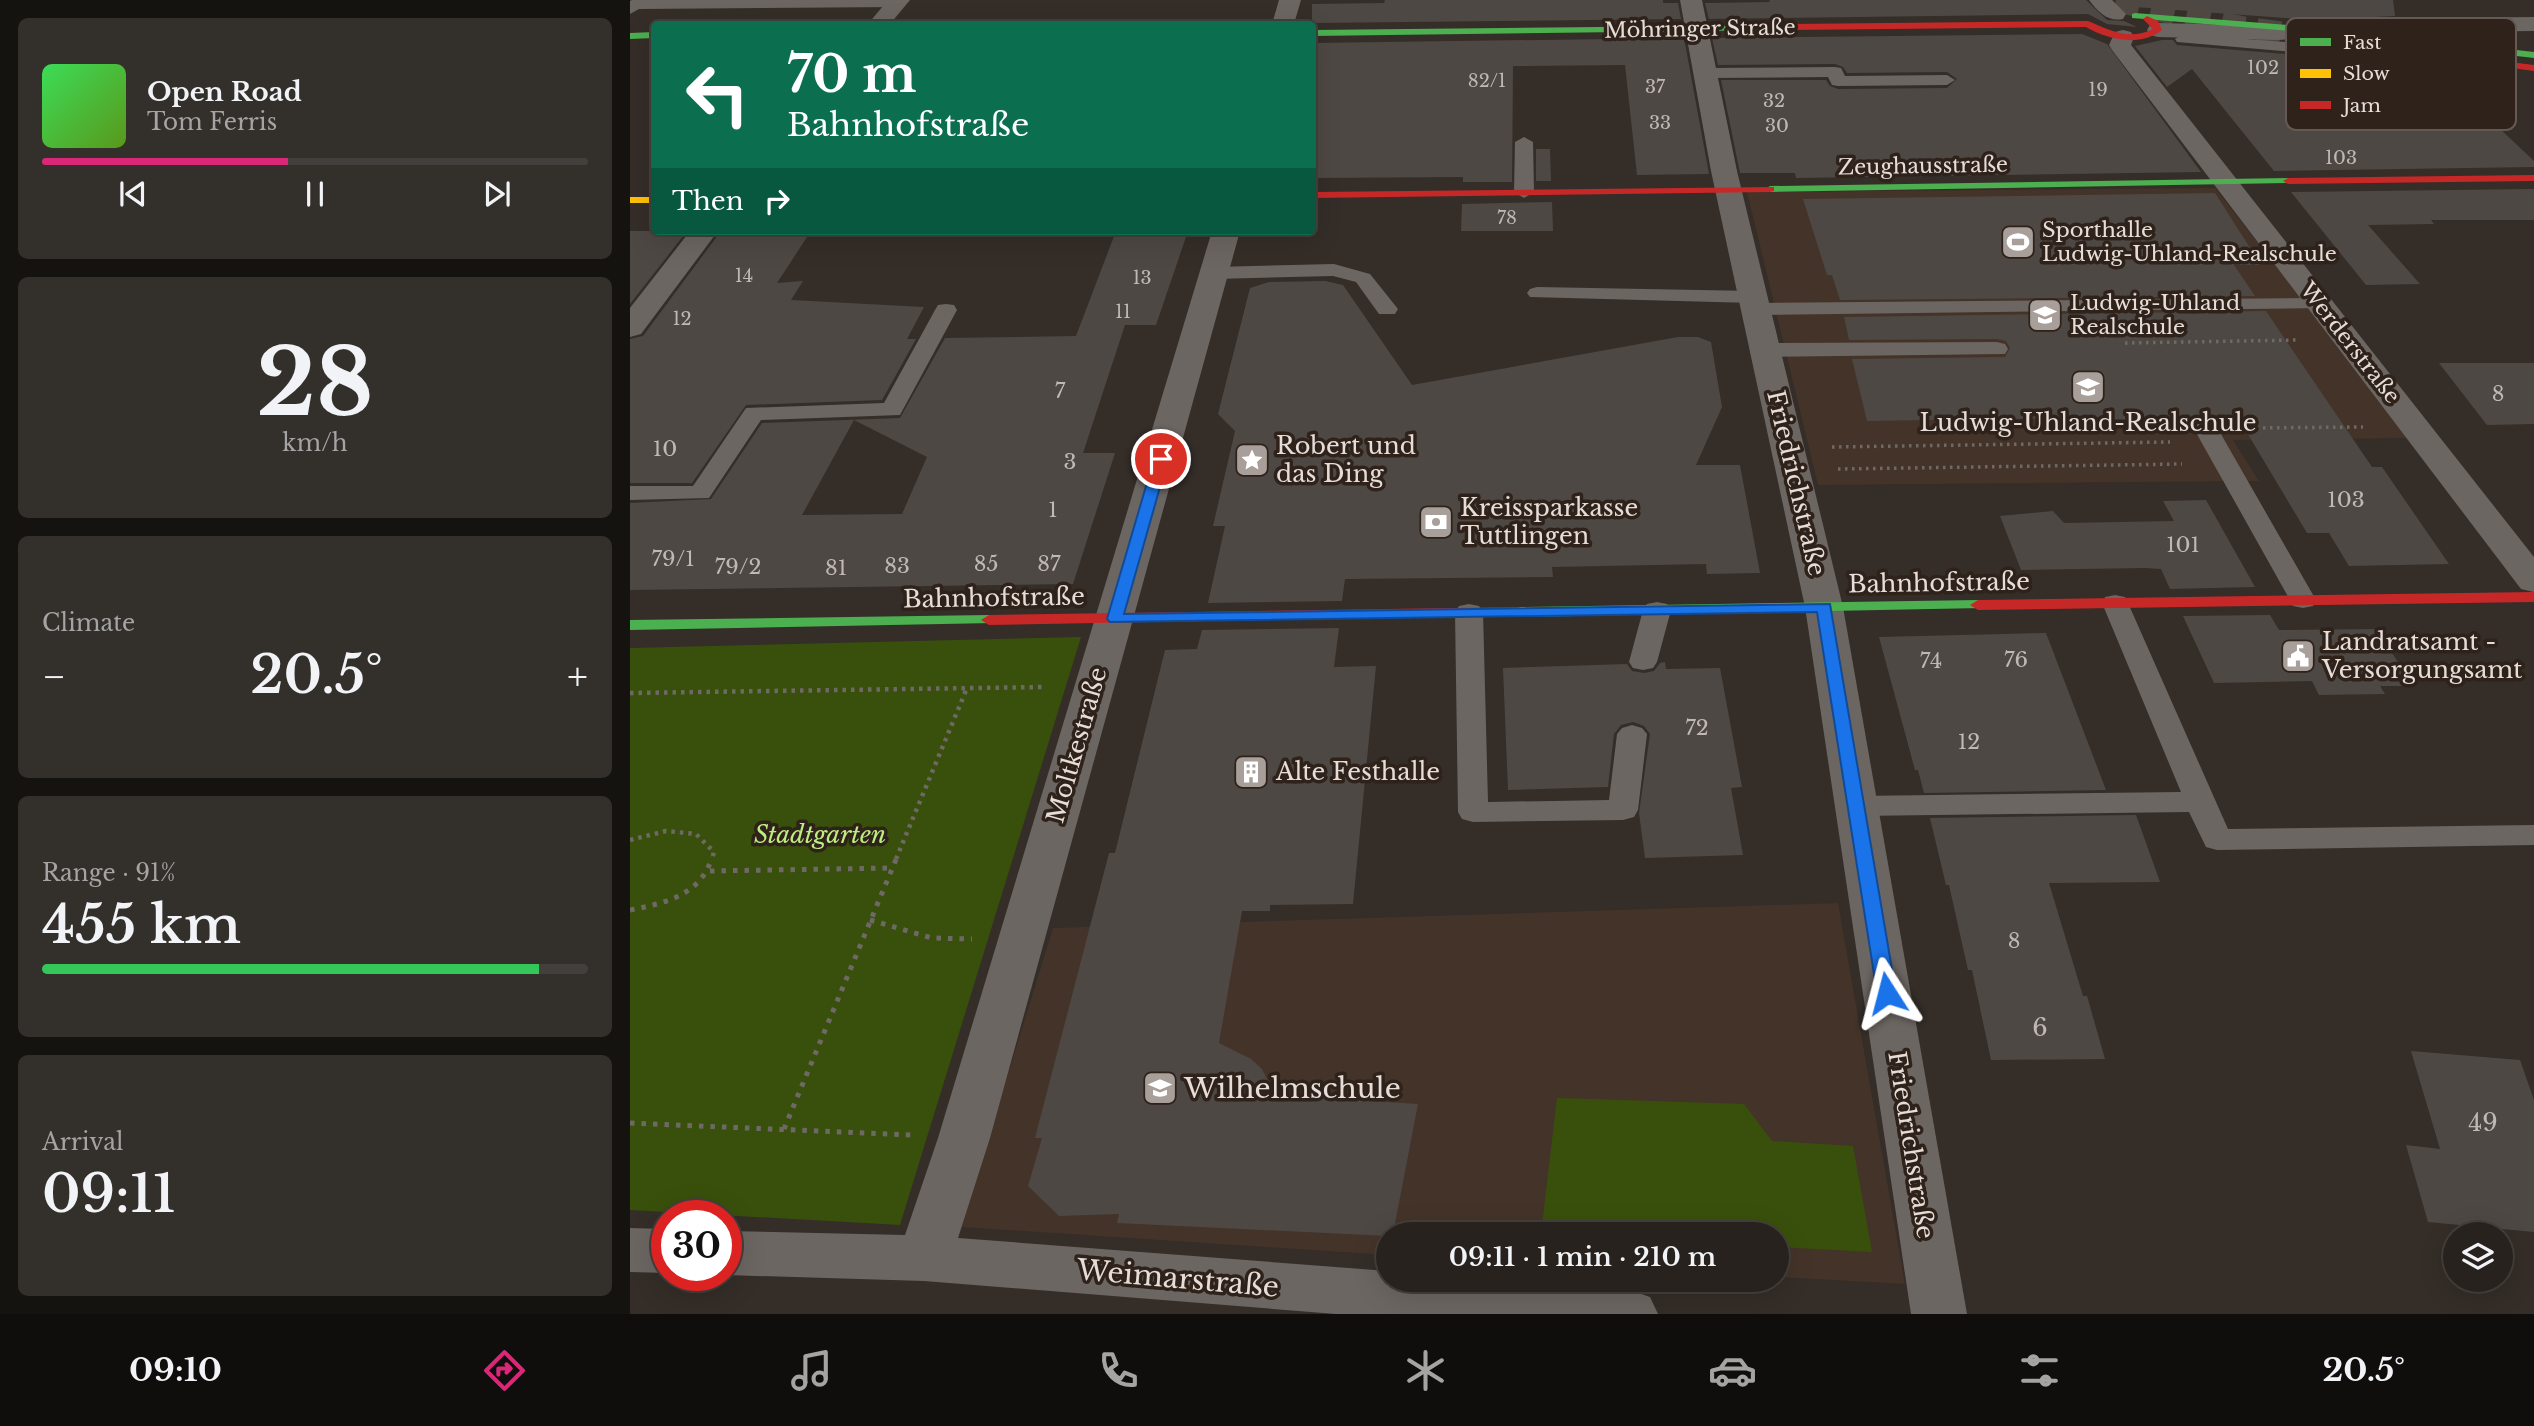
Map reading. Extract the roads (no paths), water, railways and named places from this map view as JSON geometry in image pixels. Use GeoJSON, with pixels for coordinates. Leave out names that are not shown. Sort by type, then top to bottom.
{"type":"FeatureCollection","features":[{"type":"Feature","properties":{"kind":"street"},"geometry":{"type":"LineString","coordinates":[[1284,21],[1290,0]]}},
{"type":"Feature","properties":{"kind":"street","name":"Friedrichstraße"},"geometry":{"type":"LineString","coordinates":[[1691,0],[1728,189],[1824,607],[1938,1314]]}},
{"type":"Feature","properties":{"kind":"street"},"geometry":{"type":"LineString","coordinates":[[881,21],[898,1]]}},
{"type":"Feature","properties":{"kind":"street","name":"Möhringer Straße"},"geometry":{"type":"LineString","coordinates":[[2088,24],[2092,18],[2113,17],[2153,25],[2286,32]]}},
{"type":"Feature","properties":{"kind":"street","name":"Möhringer Straße"},"geometry":{"type":"LineString","coordinates":[[1316,33],[2088,24],[2099,32],[2113,17]]}},
{"type":"Feature","properties":{"kind":"street","name":"Möhringer Straße"},"geometry":{"type":"LineString","coordinates":[[2113,17],[2150,35],[2153,25]]}},
{"type":"Feature","properties":{"kind":"street","name":"Werderstraße"},"geometry":{"type":"LineString","coordinates":[[2113,17],[2120,45],[2534,581]]}},
{"type":"Feature","properties":{"kind":"street"},"geometry":{"type":"LineString","coordinates":[[2516,24],[2534,24]]}},
{"type":"Feature","properties":{"kind":"street"},"geometry":{"type":"LineString","coordinates":[[630,36],[651,35]]}},
{"type":"Feature","properties":{"kind":"street","name":"Möhringer Straße"},"geometry":{"type":"LineString","coordinates":[[2516,53],[2534,55]]}},
{"type":"Feature","properties":{"kind":"street"},"geometry":{"type":"LineString","coordinates":[[2516,66],[2534,68]]}},
{"type":"Feature","properties":{"kind":"street","name":"Zeughausstraße"},"geometry":{"type":"LineString","coordinates":[[1316,195],[2534,178]]}},
{"type":"Feature","properties":{"kind":"street"},"geometry":{"type":"LineString","coordinates":[[630,200],[651,200]]}},
{"type":"Feature","properties":{"kind":"street"},"geometry":{"type":"LineString","coordinates":[[630,328],[701,235]]}},
{"type":"Feature","properties":{"kind":"street","name":"Moltkestraße"},"geometry":{"type":"LineString","coordinates":[[924,1258],[964,1138],[1225,235]]}},
{"type":"Feature","properties":{"kind":"street","name":"Bahnhofstraße"},"geometry":{"type":"LineString","coordinates":[[630,625],[2534,597]]}},
{"type":"Feature","properties":{"kind":"street"},"geometry":{"type":"LineString","coordinates":[[630,1250],[651,1251]]}},
{"type":"Feature","properties":{"kind":"street","name":"Weimarstraße"},"geometry":{"type":"LineString","coordinates":[[742,1253],[924,1258],[1630,1314]]}},
{"type":"Feature","properties":{"kind":"lane"},"geometry":{"type":"LineString","coordinates":[[630,9],[635,4],[898,1]]}},
{"type":"Feature","properties":{"kind":"lane"},"geometry":{"type":"LineString","coordinates":[[2183,39],[2286,47]]}},
{"type":"Feature","properties":{"kind":"lane"},"geometry":{"type":"LineString","coordinates":[[1705,74],[1835,72],[1838,81],[1947,79]]}},
{"type":"Feature","properties":{"kind":"lane"},"geometry":{"type":"LineString","coordinates":[[1524,142],[1524,192]]}},
{"type":"Feature","properties":{"kind":"lane"},"geometry":{"type":"LineString","coordinates":[[1214,273],[1334,270],[1363,278],[1387,309]]}},
{"type":"Feature","properties":{"kind":"lane"},"geometry":{"type":"LineString","coordinates":[[1537,293],[1754,303],[2320,304]]}},
{"type":"Feature","properties":{"kind":"lane"},"geometry":{"type":"LineString","coordinates":[[630,493],[700,493],[754,413],[892,410],[946,310]]}},
{"type":"Feature","properties":{"kind":"lane"},"geometry":{"type":"LineString","coordinates":[[1765,350],[1997,349]]}},
{"type":"Feature","properties":{"kind":"lane"},"geometry":{"type":"LineString","coordinates":[[2215,444],[2303,600]]}},
{"type":"Feature","properties":{"kind":"lane"},"geometry":{"type":"LineString","coordinates":[[2115,603],[2217,840],[2534,835]]}},
{"type":"Feature","properties":{"kind":"lane"},"geometry":{"type":"LineString","coordinates":[[1643,662],[1657,610]]}},
{"type":"Feature","properties":{"kind":"lane"},"geometry":{"type":"LineString","coordinates":[[1469,612],[1473,812],[1623,810],[1632,734]]}},
{"type":"Feature","properties":{"kind":"lane"},"geometry":{"type":"LineString","coordinates":[[1856,806],[2201,802]]}},
{"type":"Feature","properties":{"kind":"tunnel"},"geometry":{"type":"LineString","coordinates":[[2116,0],[2241,28],[2286,34]]}},
{"type":"Feature","properties":{"kind":"place","name":"Sporthalle Ludwig-Uhland-Realschule"},"geometry":{"type":"Point","coordinates":[2018,242]}},
{"type":"Feature","properties":{"kind":"place","name":"Ludwig-Uhland Realschule"},"geometry":{"type":"Point","coordinates":[2045,315]}},
{"type":"Feature","properties":{"kind":"place","name":"Ludwig-Uhland-Realschule"},"geometry":{"type":"Point","coordinates":[2088,387]}},
{"type":"Feature","properties":{"kind":"place","name":"Robert und das Ding"},"geometry":{"type":"Point","coordinates":[1252,460]}},
{"type":"Feature","properties":{"kind":"place","name":"Kreissparkasse Tuttlingen"},"geometry":{"type":"Point","coordinates":[1436,522]}},
{"type":"Feature","properties":{"kind":"place","name":"Landratsamt - Versorgungsamt"},"geometry":{"type":"Point","coordinates":[2298,656]}},
{"type":"Feature","properties":{"kind":"place","name":"Alte Festhalle"},"geometry":{"type":"Point","coordinates":[1251,772]}},
{"type":"Feature","properties":{"kind":"place","name":"Wilhelmschule"},"geometry":{"type":"Point","coordinates":[1160,1088]}},
{"type":"Feature","properties":{"kind":"park label","name":"Stadtgarten"},"geometry":{"type":"Point","coordinates":[820,835]}}]}
